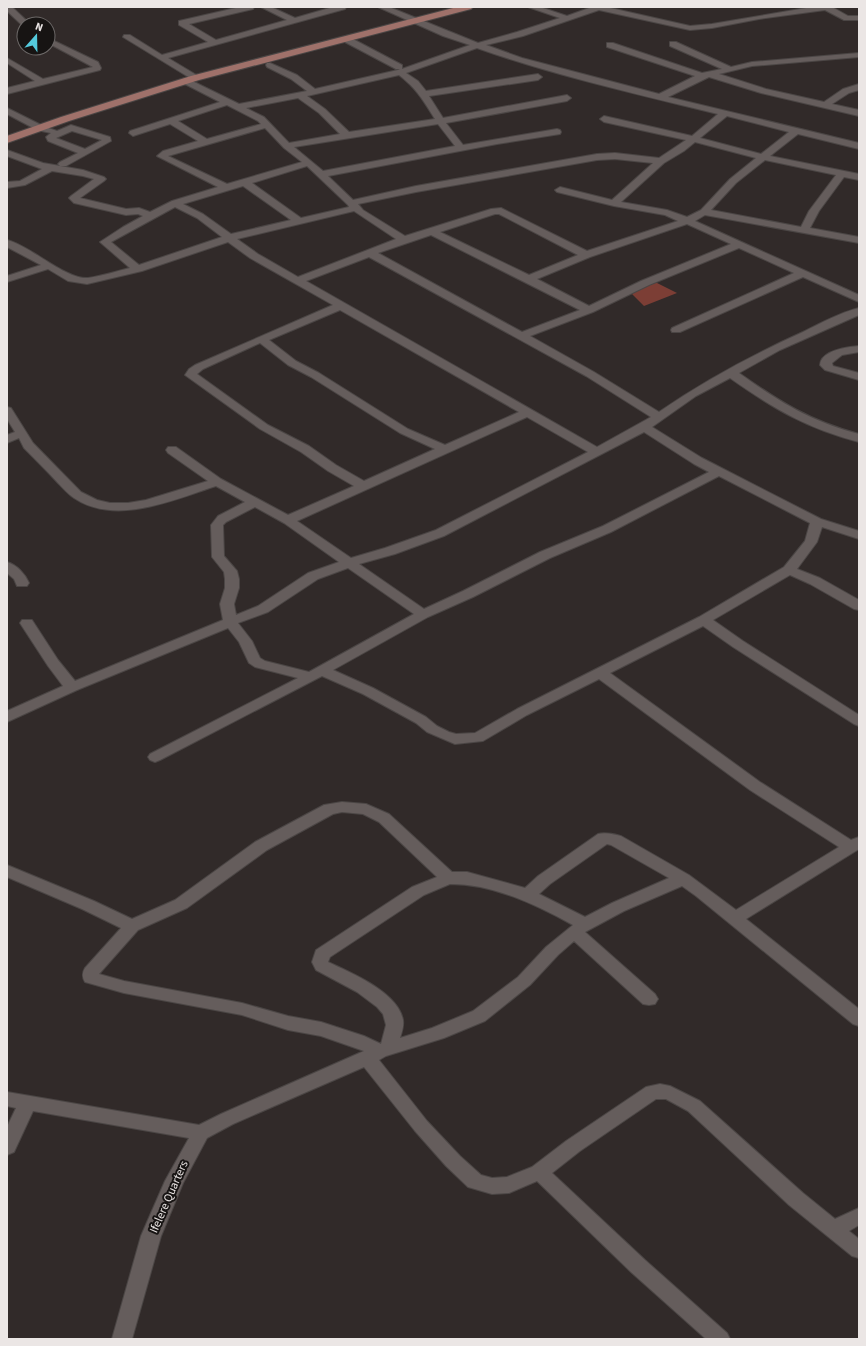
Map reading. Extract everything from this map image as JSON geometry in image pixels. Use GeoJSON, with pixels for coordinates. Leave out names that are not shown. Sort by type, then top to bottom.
{"type":"FeatureCollection","features":[{"type":"Feature","properties":{"kind":"main road"},"geometry":{"type":"LineString","coordinates":[[7,140],[191,80],[468,7]]}},
{"type":"Feature","properties":{"kind":"street"},"geometry":{"type":"LineString","coordinates":[[214,42],[182,23],[250,7]]}},
{"type":"Feature","properties":{"kind":"street"},"geometry":{"type":"LineString","coordinates":[[265,7],[294,20]]}},
{"type":"Feature","properties":{"kind":"street"},"geometry":{"type":"LineString","coordinates":[[162,57],[342,7]]}},
{"type":"Feature","properties":{"kind":"street"},"geometry":{"type":"LineString","coordinates":[[382,7],[418,21],[436,30],[519,60],[598,82],[859,146]]}},
{"type":"Feature","properties":{"kind":"street"},"geometry":{"type":"LineString","coordinates":[[532,7],[567,18]]}},
{"type":"Feature","properties":{"kind":"street"},"geometry":{"type":"LineString","coordinates":[[239,107],[314,92],[399,70],[597,8],[690,28],[712,26],[759,17],[828,7],[847,18],[859,18]]}},
{"type":"Feature","properties":{"kind":"street"},"geometry":{"type":"LineString","coordinates":[[128,37],[162,57],[191,80],[228,102],[261,119],[287,146],[322,174],[354,206],[377,224],[404,240]]}},
{"type":"Feature","properties":{"kind":"street"},"geometry":{"type":"LineString","coordinates":[[346,39],[399,70],[414,83],[424,94],[440,121],[461,148]]}},
{"type":"Feature","properties":{"kind":"street"},"geometry":{"type":"LineString","coordinates":[[7,91],[94,69],[97,66],[56,44]]}},
{"type":"Feature","properties":{"kind":"street"},"geometry":{"type":"LineString","coordinates":[[673,44],[729,69]]}},
{"type":"Feature","properties":{"kind":"street"},"geometry":{"type":"LineString","coordinates":[[610,45],[648,59],[764,91],[859,113]]}},
{"type":"Feature","properties":{"kind":"street"},"geometry":{"type":"LineString","coordinates":[[660,97],[706,75],[729,69],[766,62],[859,55]]}},
{"type":"Feature","properties":{"kind":"street"},"geometry":{"type":"LineString","coordinates":[[7,60],[41,82]]}},
{"type":"Feature","properties":{"kind":"street"},"geometry":{"type":"LineString","coordinates":[[270,65],[294,77],[314,92]]}},
{"type":"Feature","properties":{"kind":"street"},"geometry":{"type":"LineString","coordinates":[[424,94],[538,77]]}},
{"type":"Feature","properties":{"kind":"street"},"geometry":{"type":"LineString","coordinates":[[825,105],[846,91],[859,87]]}},
{"type":"Feature","properties":{"kind":"street"},"geometry":{"type":"LineString","coordinates":[[300,95],[322,111],[347,135]]}},
{"type":"Feature","properties":{"kind":"street"},"geometry":{"type":"LineString","coordinates":[[287,146],[440,121],[567,98]]}},
{"type":"Feature","properties":{"kind":"street"},"geometry":{"type":"LineString","coordinates":[[133,133],[228,102]]}},
{"type":"Feature","properties":{"kind":"street"},"geometry":{"type":"LineString","coordinates":[[7,111],[40,128],[59,133]]}},
{"type":"Feature","properties":{"kind":"street"},"geometry":{"type":"LineString","coordinates":[[614,203],[661,161],[694,139],[725,113]]}},
{"type":"Feature","properties":{"kind":"street"},"geometry":{"type":"LineString","coordinates":[[604,118],[763,157],[859,177]]}},
{"type":"Feature","properties":{"kind":"street"},"geometry":{"type":"LineString","coordinates":[[171,121],[206,142]]}},
{"type":"Feature","properties":{"kind":"street"},"geometry":{"type":"LineString","coordinates":[[225,188],[162,156],[166,153],[267,125]]}},
{"type":"Feature","properties":{"kind":"street"},"geometry":{"type":"LineString","coordinates":[[63,164],[85,152],[106,139],[71,128],[59,133],[50,138],[85,152]]}},
{"type":"Feature","properties":{"kind":"street"},"geometry":{"type":"LineString","coordinates":[[529,279],[586,255],[687,221],[704,212],[733,181],[797,130]]}},
{"type":"Feature","properties":{"kind":"street"},"geometry":{"type":"LineString","coordinates":[[322,174],[461,148],[558,132]]}},
{"type":"Feature","properties":{"kind":"street"},"geometry":{"type":"LineString","coordinates":[[7,153],[34,164],[50,168],[77,171],[101,179],[74,198],[76,201],[126,212],[139,211],[151,216]]}},
{"type":"Feature","properties":{"kind":"street"},"geometry":{"type":"LineString","coordinates":[[7,243],[19,248],[72,279],[80,281],[138,268],[242,234],[299,221],[416,189],[597,156],[615,156],[661,161]]}},
{"type":"Feature","properties":{"kind":"street"},"geometry":{"type":"LineString","coordinates":[[138,268],[105,242],[175,202],[309,163]]}},
{"type":"Feature","properties":{"kind":"street"},"geometry":{"type":"LineString","coordinates":[[7,185],[22,183],[50,168]]}},
{"type":"Feature","properties":{"kind":"street"},"geometry":{"type":"LineString","coordinates":[[804,230],[814,211],[842,173]]}},
{"type":"Feature","properties":{"kind":"street"},"geometry":{"type":"LineString","coordinates":[[244,182],[299,221]]}},
{"type":"Feature","properties":{"kind":"street"},"geometry":{"type":"LineString","coordinates":[[560,190],[614,203],[667,213],[804,273],[859,299]]}},
{"type":"Feature","properties":{"kind":"street"},"geometry":{"type":"LineString","coordinates":[[175,202],[200,216],[254,256],[340,306],[379,326],[597,452]]}},
{"type":"Feature","properties":{"kind":"street"},"geometry":{"type":"LineString","coordinates":[[296,280],[404,240],[490,212],[501,211],[586,255]]}},
{"type":"Feature","properties":{"kind":"street"},"geometry":{"type":"LineString","coordinates":[[704,212],[859,240]]}},
{"type":"Feature","properties":{"kind":"street"},"geometry":{"type":"LineString","coordinates":[[431,231],[590,310]]}},
{"type":"Feature","properties":{"kind":"street"},"geometry":{"type":"LineString","coordinates":[[521,336],[557,324],[590,310],[645,283],[739,244]]}},
{"type":"Feature","properties":{"kind":"street"},"geometry":{"type":"LineString","coordinates":[[370,253],[590,374],[659,417]]}},
{"type":"Feature","properties":{"kind":"street"},"geometry":{"type":"LineString","coordinates":[[7,279],[49,266]]}},
{"type":"Feature","properties":{"kind":"street"},"geometry":{"type":"LineString","coordinates":[[676,330],[804,273]]}},
{"type":"Feature","properties":{"kind":"street"},"geometry":{"type":"LineString","coordinates":[[340,306],[199,367],[193,371],[192,375],[264,427],[305,449],[332,468],[364,486]]}},
{"type":"Feature","properties":{"kind":"street"},"geometry":{"type":"LineString","coordinates":[[7,717],[72,687],[230,622],[263,610],[298,584],[313,576],[440,533],[644,427],[692,394],[730,372],[776,348],[859,311]]}},
{"type":"Feature","properties":{"kind":"street"},"geometry":{"type":"LineString","coordinates":[[261,339],[292,363],[315,375],[404,431],[446,450]]}},
{"type":"Feature","properties":{"kind":"street"},"geometry":{"type":"LineString","coordinates":[[859,349],[839,352],[826,362],[826,365],[829,368],[859,377]]}},
{"type":"Feature","properties":{"kind":"street"},"geometry":{"type":"LineString","coordinates":[[730,372],[771,401],[795,415],[825,428],[859,438]]}},
{"type":"Feature","properties":{"kind":"street"},"geometry":{"type":"LineString","coordinates":[[7,410],[28,445],[78,495],[93,504],[103,506],[148,504],[217,482]]}},
{"type":"Feature","properties":{"kind":"street"},"geometry":{"type":"LineString","coordinates":[[288,520],[337,500],[364,486],[528,412]]}},
{"type":"Feature","properties":{"kind":"street"},"geometry":{"type":"LineString","coordinates":[[644,427],[718,472],[817,522],[859,535]]}},
{"type":"Feature","properties":{"kind":"street"},"geometry":{"type":"LineString","coordinates":[[7,439],[22,433]]}},
{"type":"Feature","properties":{"kind":"street"},"geometry":{"type":"LineString","coordinates":[[172,450],[217,482],[288,520],[423,614]]}},
{"type":"Feature","properties":{"kind":"street"},"geometry":{"type":"LineString","coordinates":[[155,757],[316,674],[423,614],[468,594],[545,555],[607,529],[718,472]]}},
{"type":"Feature","properties":{"kind":"street"},"geometry":{"type":"LineString","coordinates":[[255,502],[222,519],[216,525],[218,557],[230,571],[232,579],[232,588],[227,604],[230,622],[245,641],[254,660],[260,664],[316,674],[368,691],[421,720],[432,729],[455,739],[465,740],[478,738],[522,712],[704,620],[789,570],[811,542],[817,522]]}},
{"type":"Feature","properties":{"kind":"street"},"geometry":{"type":"LineString","coordinates":[[7,566],[20,577],[22,583]]}},
{"type":"Feature","properties":{"kind":"street"},"geometry":{"type":"LineString","coordinates":[[789,570],[815,581],[859,606]]}},
{"type":"Feature","properties":{"kind":"street"},"geometry":{"type":"LineString","coordinates":[[704,620],[738,644],[859,721]]}},
{"type":"Feature","properties":{"kind":"street"},"geometry":{"type":"LineString","coordinates":[[28,623],[53,663],[72,687]]}},
{"type":"Feature","properties":{"kind":"street"},"geometry":{"type":"LineString","coordinates":[[600,673],[755,786],[855,845],[734,919]]}},
{"type":"Feature","properties":{"kind":"street"},"geometry":{"type":"LineString","coordinates":[[448,878],[384,818],[366,809],[342,807],[329,809],[261,846],[181,904],[132,926],[96,965],[91,972],[91,978],[124,987],[242,1009],[288,1022],[321,1029],[358,1041],[379,1052],[421,1126],[475,1181],[492,1186],[509,1184],[539,1172],[573,1146],[648,1094],[660,1091],[670,1093],[694,1106],[796,1199],[835,1229],[859,1250]]}},
{"type":"Feature","properties":{"kind":"street"},"geometry":{"type":"LineString","coordinates":[[528,895],[544,880],[604,838],[614,840],[683,879],[702,892],[859,1020]]}},
{"type":"Feature","properties":{"kind":"street"},"geometry":{"type":"LineString","coordinates":[[7,871],[88,905],[132,926]]}},
{"type":"Feature","properties":{"kind":"street"},"geometry":{"type":"LineString","coordinates":[[379,1052],[394,1024],[391,1012],[365,988],[322,966],[320,958],[322,954],[418,891],[448,878],[467,878],[528,895],[556,908],[580,928],[650,999]]}},
{"type":"Feature","properties":{"kind":"street"},"geometry":{"type":"LineString","coordinates":[[7,1099],[201,1134],[227,1119],[379,1052],[438,1033],[479,1016],[524,981],[552,951],[580,928],[618,906],[683,879]]}},
{"type":"Feature","properties":{"kind":"street"},"geometry":{"type":"LineString","coordinates":[[7,1147],[27,1103]]}},
{"type":"Feature","properties":{"kind":"street","name":"Ifelere Quarters"},"geometry":{"type":"LineString","coordinates":[[122,1339],[151,1236],[174,1181],[201,1134]]}},
{"type":"Feature","properties":{"kind":"street"},"geometry":{"type":"LineString","coordinates":[[539,1172],[638,1266],[720,1339]]}},
{"type":"Feature","properties":{"kind":"street"},"geometry":{"type":"LineString","coordinates":[[835,1229],[859,1216]]}},
{"type":"Feature","properties":{"kind":"shaded area"},"geometry":{"type":"Polygon","coordinates":[[[655,282],[677,293],[644,306],[630,292],[655,282]]]}}]}
